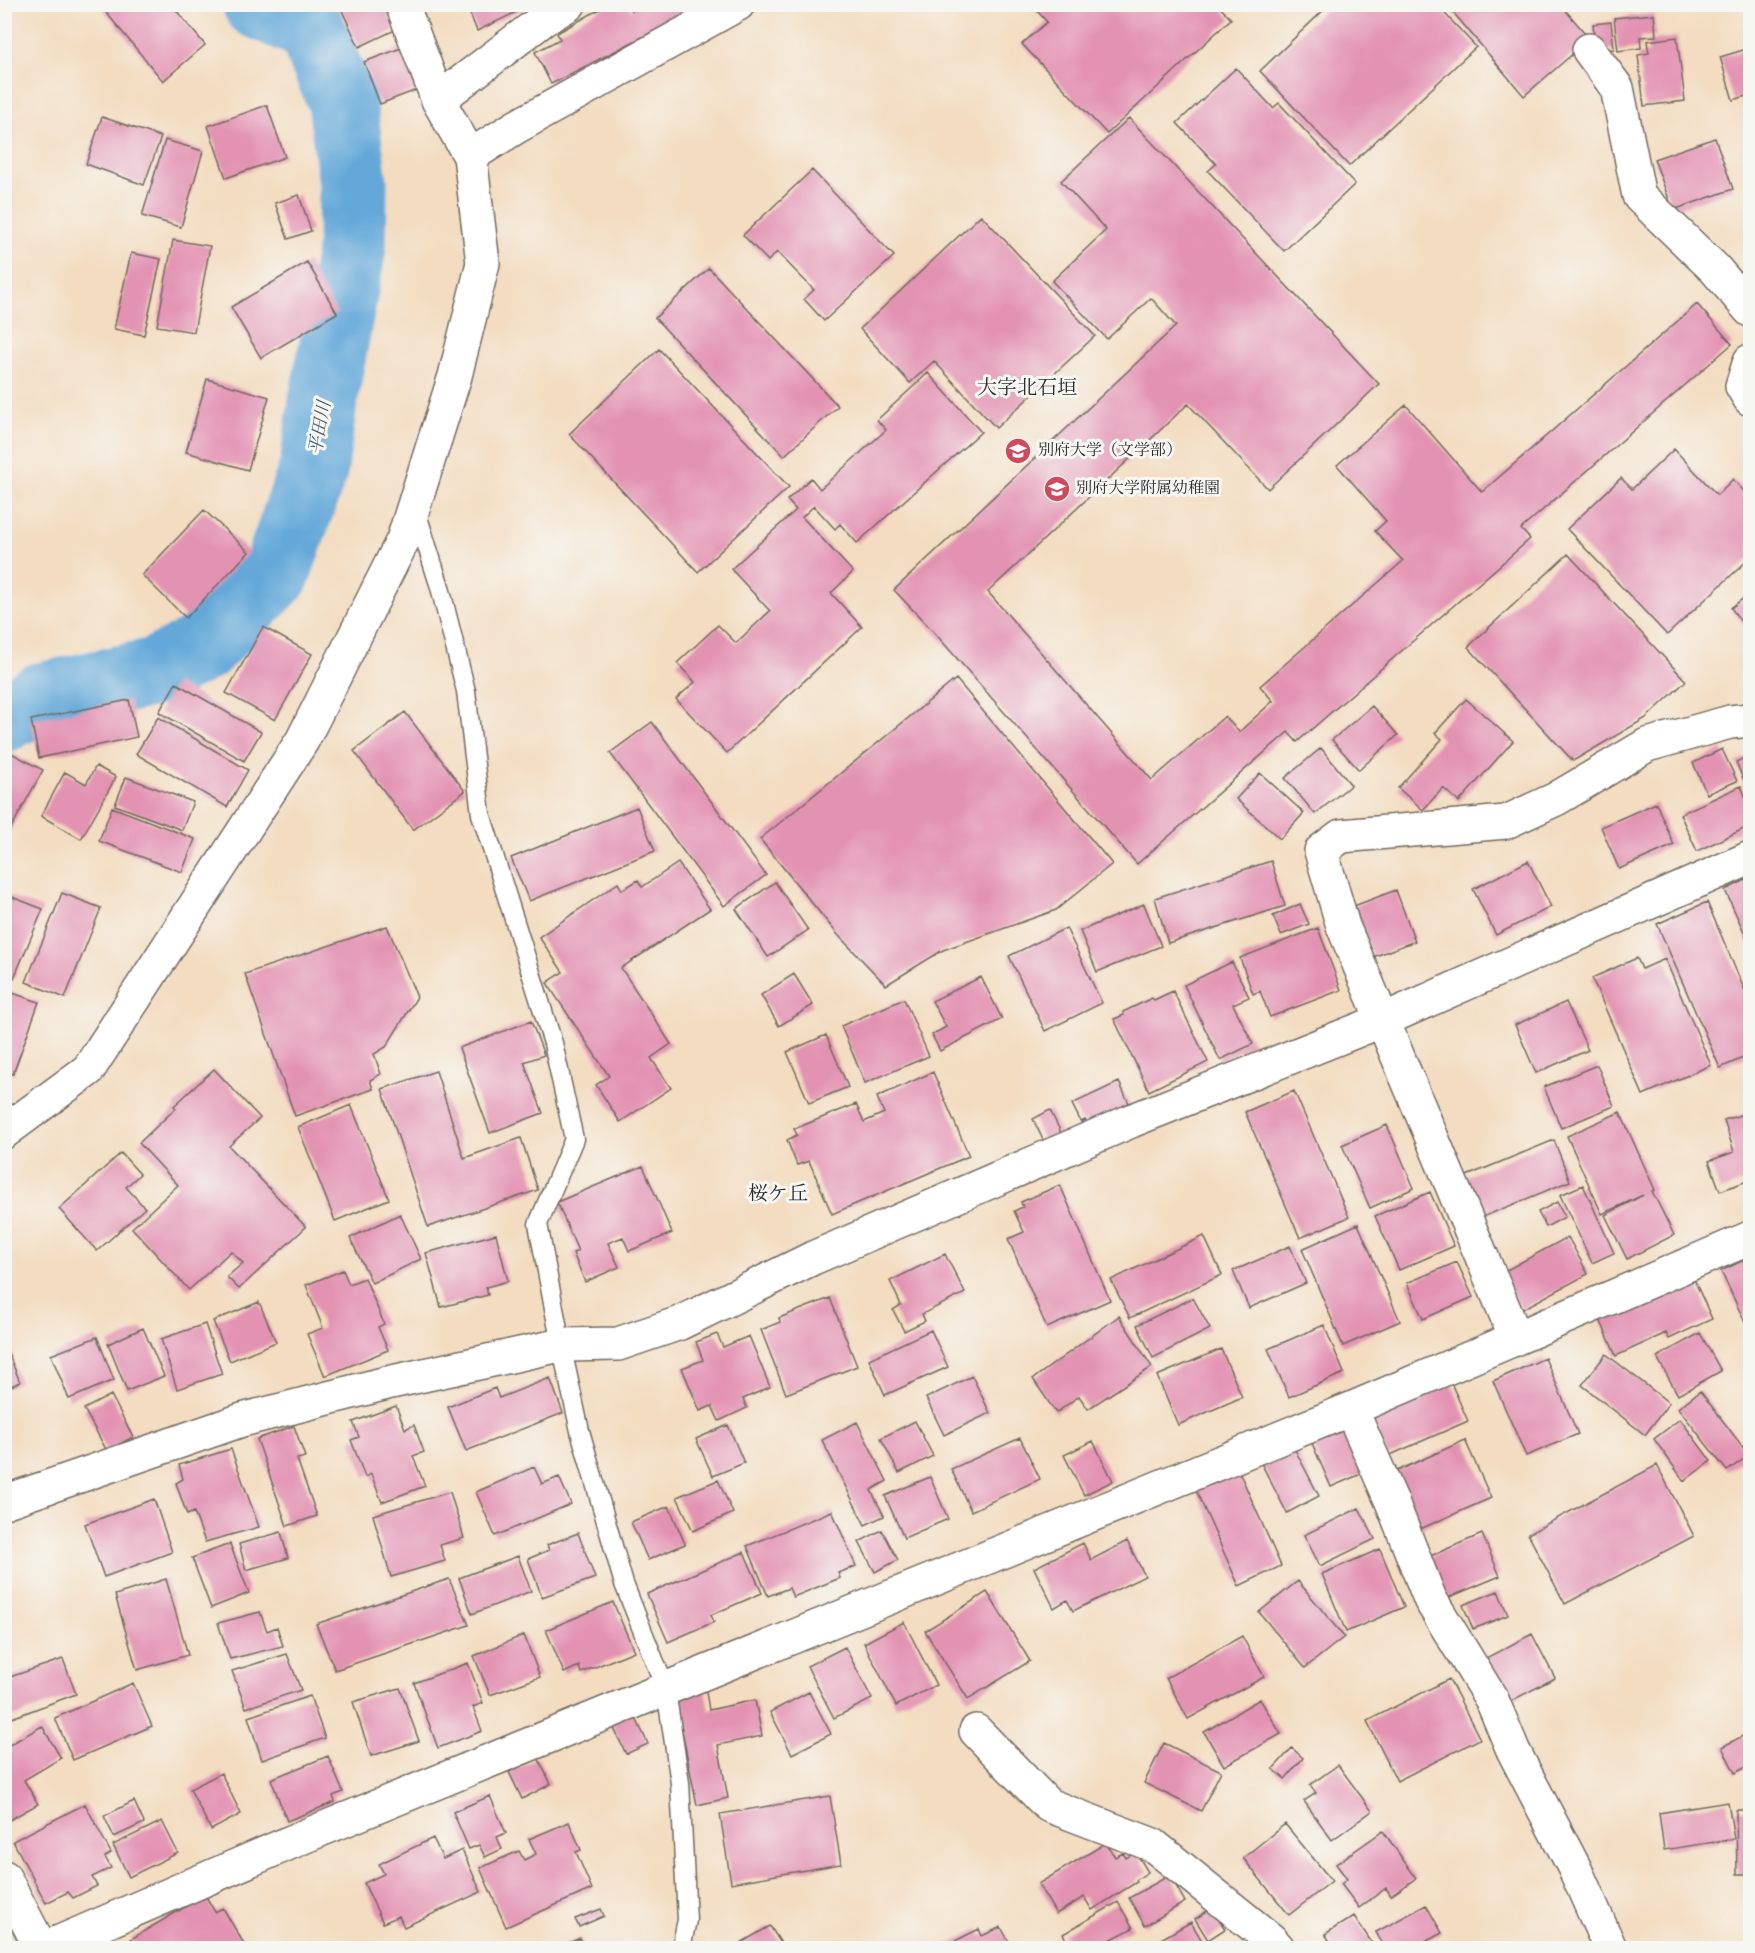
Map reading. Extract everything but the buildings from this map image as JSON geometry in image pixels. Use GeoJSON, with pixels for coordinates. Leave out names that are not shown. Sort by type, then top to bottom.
{"type":"FeatureCollection","features":[{"type":"Feature","properties":{"kind":"street"},"geometry":{"type":"LineString","coordinates":[[4,1132],[88,1070],[302,741],[403,540],[455,376],[483,263],[470,156],[438,100],[402,4]]}},
{"type":"Feature","properties":{"kind":"street"},"geometry":{"type":"LineString","coordinates":[[438,100],[544,19],[569,4]]}},
{"type":"Feature","properties":{"kind":"street"},"geometry":{"type":"LineString","coordinates":[[470,156],[704,13],[738,4]]}},
{"type":"Feature","properties":{"kind":"street"},"geometry":{"type":"LineString","coordinates":[[1589,50],[1617,88],[1640,196],[1714,269],[1750,310]]}},
{"type":"Feature","properties":{"kind":"street"},"geometry":{"type":"LineString","coordinates":[[1750,361],[1742,387],[1750,399]]}},
{"type":"Feature","properties":{"kind":"street"},"geometry":{"type":"LineString","coordinates":[[1516,1338],[1342,926],[1321,851],[1341,836],[1506,822],[1556,799],[1647,745],[1730,722],[1750,720]]}},
{"type":"Feature","properties":{"kind":"street"},"geometry":{"type":"LineString","coordinates":[[4,1502],[242,1420],[387,1383],[561,1344],[618,1344],[680,1323],[813,1258],[1120,1125],[1381,1021],[1750,858]]}},
{"type":"Feature","properties":{"kind":"street"},"geometry":{"type":"LineString","coordinates":[[46,1948],[310,1834],[1351,1409],[1750,1238]]}},
{"type":"Feature","properties":{"kind":"street"},"geometry":{"type":"LineString","coordinates":[[1351,1409],[1392,1502],[1430,1599],[1492,1700],[1513,1750],[1575,1869],[1610,1948]]}},
{"type":"Feature","properties":{"kind":"street"},"geometry":{"type":"LineString","coordinates":[[976,1731],[1048,1805],[1153,1845],[1278,1948]]}},
{"type":"Feature","properties":{"kind":"street"},"geometry":{"type":"LineString","coordinates":[[4,1877],[41,1948]]}},
{"type":"Feature","properties":{"kind":"lane"},"geometry":{"type":"LineString","coordinates":[[414,504],[440,587],[466,691],[481,814],[553,1043],[574,1138],[538,1224],[580,1431],[624,1584],[666,1690],[680,1783],[687,1920],[681,1948]]}},
{"type":"Feature","properties":{"kind":"waterway","name":"平田川"},"geometry":{"type":"LineString","coordinates":[[4,718],[41,697],[155,672],[202,648],[276,574],[314,467],[323,401],[352,247],[353,182],[342,102],[310,27],[257,4]]}},
{"type":"Feature","properties":{"kind":"place","name":"別府大学（文学部）"},"geometry":{"type":"Point","coordinates":[1018,451]}},
{"type":"Feature","properties":{"kind":"place","name":"別府大学附属幼稚園"},"geometry":{"type":"Point","coordinates":[1057,489]}},
{"type":"Feature","properties":{"kind":"district","name":"大字北石垣"},"geometry":{"type":"Point","coordinates":[1027,388]}},
{"type":"Feature","properties":{"kind":"district","name":"桜ケ丘"},"geometry":{"type":"Point","coordinates":[778,1194]}}]}
